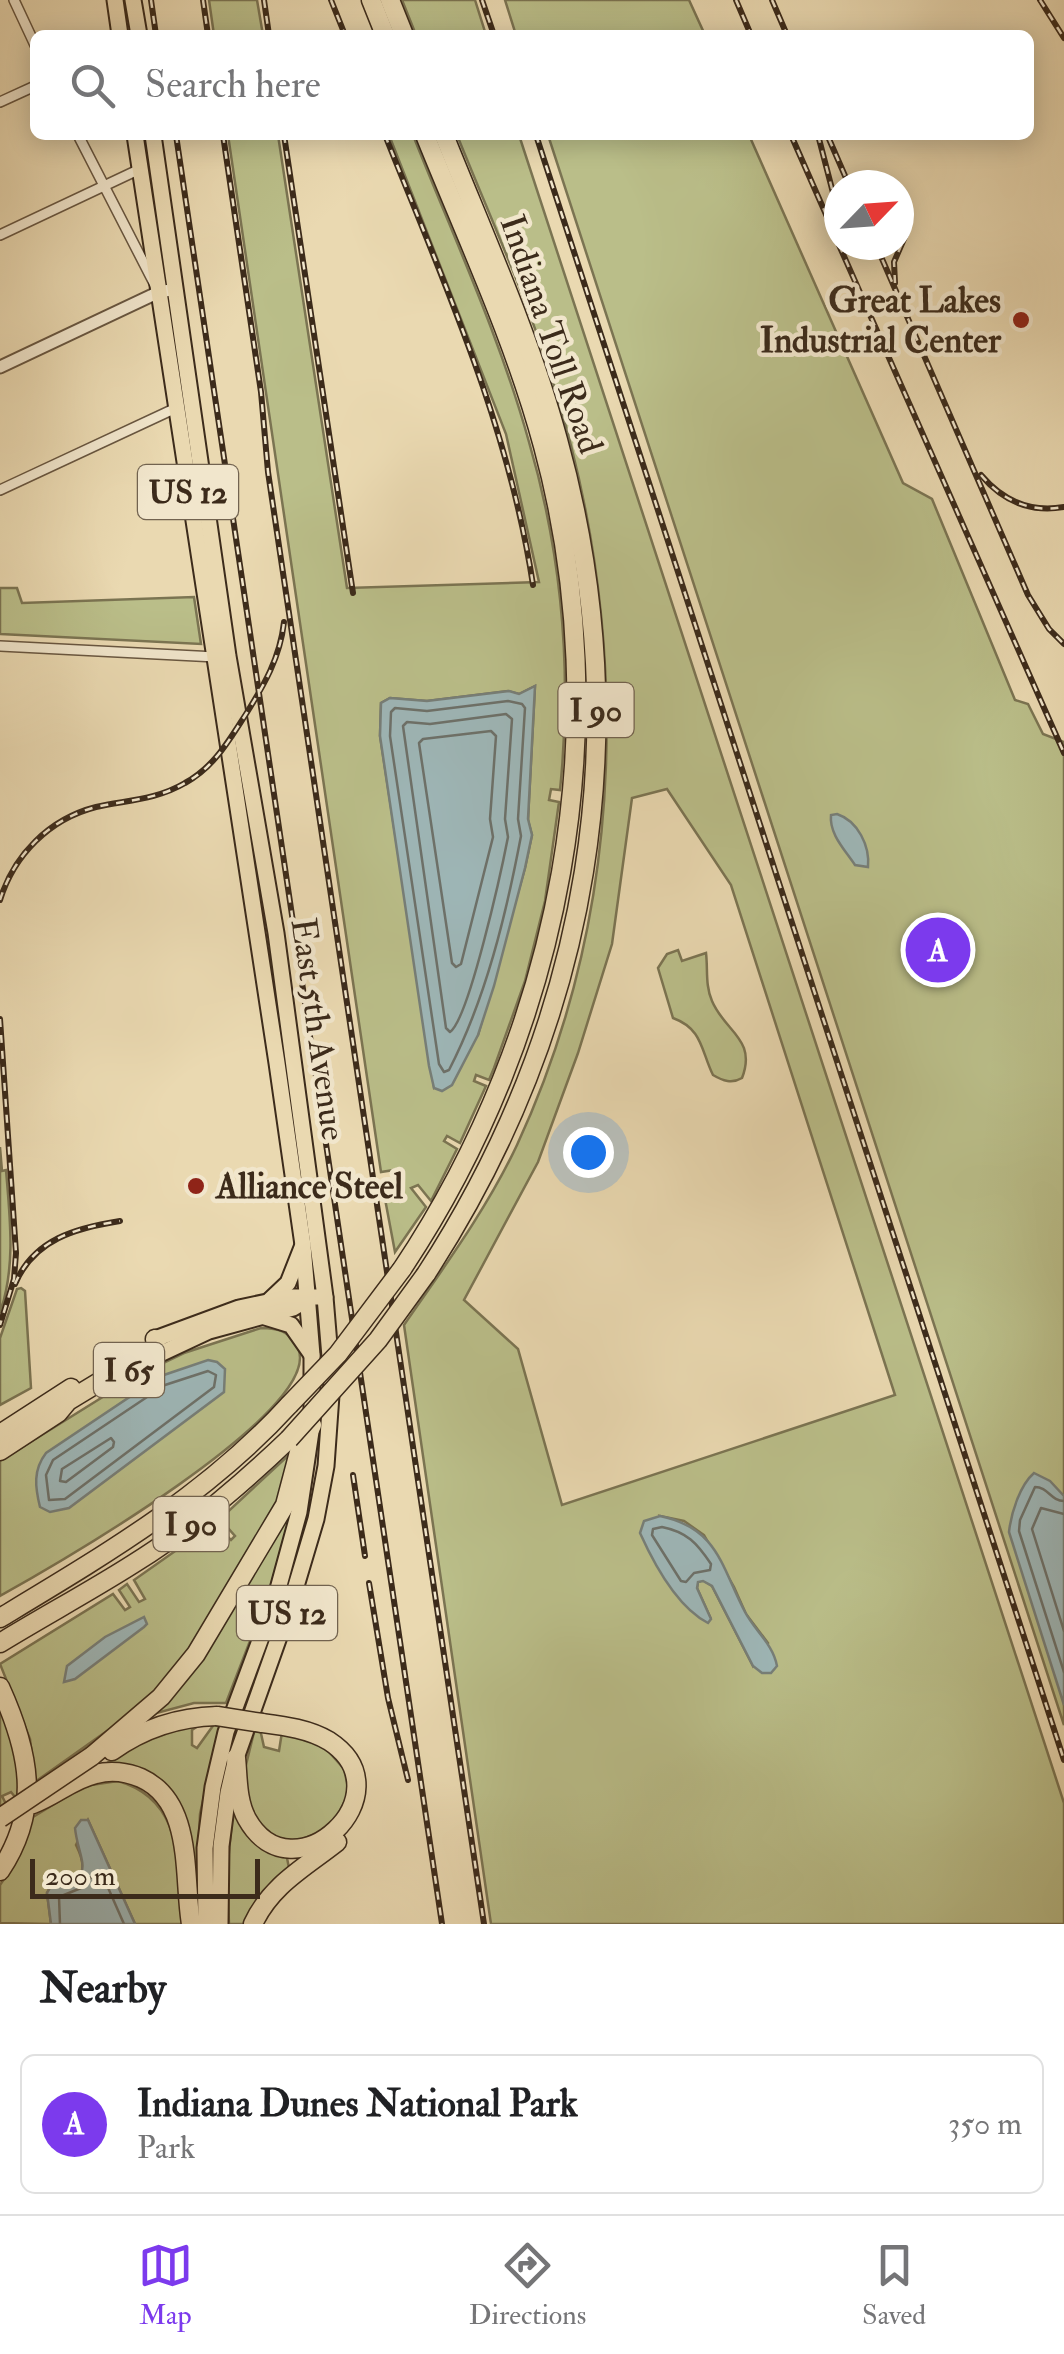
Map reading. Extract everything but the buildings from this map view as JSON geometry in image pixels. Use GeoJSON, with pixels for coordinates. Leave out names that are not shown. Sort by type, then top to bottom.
{"type":"FeatureCollection","features":[{"type":"Feature","properties":{"kind":"highway"},"geometry":{"type":"LineString","coordinates":[[372,0],[384,30]]}},
{"type":"Feature","properties":{"kind":"highway"},"geometry":{"type":"LineString","coordinates":[[390,0],[402,30]]}},
{"type":"Feature","properties":{"kind":"highway","name":"Indiana Toll Road"},"geometry":{"type":"LineString","coordinates":[[1,1613],[87,1556],[126,1542],[164,1516],[237,1457],[338,1354],[402,1268],[468,1159],[529,1009],[556,906],[571,802],[576,738],[572,599],[555,496],[526,388],[428,140]]}},
{"type":"Feature","properties":{"kind":"highway","name":"Indiana Toll Road"},"geometry":{"type":"LineString","coordinates":[[0,1655],[11,1640],[188,1526],[252,1474],[378,1340],[460,1221],[504,1138],[553,1010],[579,908],[592,800],[596,733],[589,594],[582,541],[559,441],[520,325],[446,140]]}},
{"type":"Feature","properties":{"kind":"highway"},"geometry":{"type":"LineString","coordinates":[[58,1413],[68,1401],[152,1350],[155,1339]]}},
{"type":"Feature","properties":{"kind":"highway","name":"I 65"},"geometry":{"type":"LineString","coordinates":[[0,1434],[97,1371],[155,1339]]}},
{"type":"Feature","properties":{"kind":"highway"},"geometry":{"type":"LineString","coordinates":[[0,1420],[72,1380],[97,1371]]}},
{"type":"Feature","properties":{"kind":"highway","name":"I 65"},"geometry":{"type":"LineString","coordinates":[[0,1451],[58,1413]]}},
{"type":"Feature","properties":{"kind":"highway"},"geometry":{"type":"LineString","coordinates":[[0,1818],[98,1763],[109,1744],[161,1697],[210,1633],[285,1505],[299,1452],[312,1426]]}},
{"type":"Feature","properties":{"kind":"highway"},"geometry":{"type":"LineString","coordinates":[[0,1686],[25,1752],[28,1781],[19,1837],[0,1871]]}},
{"type":"Feature","properties":{"kind":"highway"},"geometry":{"type":"LineString","coordinates":[[109,1744],[156,1719],[192,1710],[307,1724],[332,1734],[352,1752],[364,1786],[359,1814],[335,1844],[278,1886],[253,1924]]}},
{"type":"Feature","properties":{"kind":"highway"},"geometry":{"type":"LineString","coordinates":[[0,1827],[79,1780],[122,1744],[159,1726],[219,1713]]}},
{"type":"Feature","properties":{"kind":"highway"},"geometry":{"type":"LineString","coordinates":[[236,1758],[242,1807],[247,1820],[265,1839],[279,1846],[306,1846],[330,1837],[346,1821],[355,1789],[351,1767],[338,1748],[306,1732],[263,1719]]}},
{"type":"Feature","properties":{"kind":"highway"},"geometry":{"type":"LineString","coordinates":[[98,1763],[145,1780],[170,1804],[182,1835],[190,1924]]}},
{"type":"Feature","properties":{"kind":"main road"},"geometry":{"type":"LineString","coordinates":[[115,0],[119,30]]}},
{"type":"Feature","properties":{"kind":"main road"},"geometry":{"type":"LineString","coordinates":[[133,0],[137,30]]}},
{"type":"Feature","properties":{"kind":"main road","name":"East 5th Avenue"},"geometry":{"type":"LineString","coordinates":[[136,140],[176,408],[278,952],[316,1298],[312,1426],[302,1496],[288,1554],[220,1758],[206,1848],[206,1924]]}},
{"type":"Feature","properties":{"kind":"main road","name":"East 5th Avenue"},"geometry":{"type":"LineString","coordinates":[[154,140],[302,1245],[332,1381],[323,1484],[304,1561],[236,1758],[224,1818],[220,1924]]}},
{"type":"Feature","properties":{"kind":"main road"},"geometry":{"type":"LineString","coordinates":[[302,1245],[288,1284],[265,1308],[291,1325],[312,1355]]}},
{"type":"Feature","properties":{"kind":"main road","name":"I 65"},"geometry":{"type":"LineString","coordinates":[[58,1413],[132,1367],[185,1341],[291,1296],[316,1298]]}},
{"type":"Feature","properties":{"kind":"main road","name":"I 65"},"geometry":{"type":"LineString","coordinates":[[155,1339],[206,1318],[265,1308]]}},
{"type":"Feature","properties":{"kind":"street"},"geometry":{"type":"LineString","coordinates":[[14,0],[30,35]]}},
{"type":"Feature","properties":{"kind":"street"},"geometry":{"type":"LineString","coordinates":[[0,102],[30,88]]}},
{"type":"Feature","properties":{"kind":"street"},"geometry":{"type":"LineString","coordinates":[[80,140],[158,292]]}},
{"type":"Feature","properties":{"kind":"street"},"geometry":{"type":"LineString","coordinates":[[0,235],[140,168]]}},
{"type":"Feature","properties":{"kind":"street"},"geometry":{"type":"LineString","coordinates":[[0,367],[158,292],[176,289]]}},
{"type":"Feature","properties":{"kind":"street"},"geometry":{"type":"LineString","coordinates":[[0,490],[176,408]]}},
{"type":"Feature","properties":{"kind":"street"},"geometry":{"type":"LineString","coordinates":[[0,646],[221,656]]}},
{"type":"Feature","properties":{"kind":"green space"},"geometry":{"type":"Polygon","coordinates":[[[209,0],[257,0],[262,30],[213,30],[209,0]]]}},
{"type":"Feature","properties":{"kind":"green space"},"geometry":{"type":"Polygon","coordinates":[[[402,0],[475,0],[484,30],[414,30],[402,0]]]}},
{"type":"Feature","properties":{"kind":"green space"},"geometry":{"type":"Polygon","coordinates":[[[505,0],[689,0],[703,30],[514,30],[505,0]]]}},
{"type":"Feature","properties":{"kind":"green space"},"geometry":{"type":"Polygon","coordinates":[[[229,140],[279,140],[347,588],[539,582],[506,434],[391,140],[415,140],[490,325],[529,442],[556,571],[565,703],[560,790],[551,789],[549,800],[559,802],[545,901],[525,981],[489,1080],[476,1075],[474,1081],[486,1086],[460,1143],[447,1136],[444,1141],[457,1149],[431,1201],[418,1185],[411,1188],[426,1207],[395,1252],[382,1183],[396,1180],[394,1170],[381,1172],[229,140]],[[535,686],[519,694],[508,691],[427,701],[390,698],[381,703],[380,736],[434,1087],[478,1035],[532,835],[528,820],[535,686]]]}},
{"type":"Feature","properties":{"kind":"green space"},"geometry":{"type":"Polygon","coordinates":[[[459,140],[521,140],[1064,1803],[1064,1924],[491,1924],[404,1325],[464,1237],[517,1145],[554,1054],[580,960],[598,864],[606,767],[605,670],[596,573],[578,477],[553,382],[459,140]],[[667,789],[632,798],[612,944],[578,1053],[538,1162],[464,1300],[518,1349],[562,1505],[895,1395],[731,885],[667,789]],[[660,1516],[711,1619],[697,1588],[703,1580],[712,1586],[753,1666],[768,1643],[746,1614],[704,1535],[684,1521],[660,1516]]]}},
{"type":"Feature","properties":{"kind":"green space"},"geometry":{"type":"Polygon","coordinates":[[[550,140],[751,140],[903,483],[932,499],[1015,700],[1028,704],[1043,734],[1064,742],[1064,1725],[550,140]]]}},
{"type":"Feature","properties":{"kind":"green space"},"geometry":{"type":"Polygon","coordinates":[[[0,588],[17,588],[22,603],[194,597],[201,644],[0,634],[0,588]]]}},
{"type":"Feature","properties":{"kind":"green space"},"geometry":{"type":"Polygon","coordinates":[[[678,950],[682,961],[706,953],[712,1001],[743,1045],[746,1065],[738,1080],[713,1075],[696,1035],[673,1018],[658,968],[667,954],[678,950]]]}},
{"type":"Feature","properties":{"kind":"green space"},"geometry":{"type":"Polygon","coordinates":[[[0,1147],[2,1171],[6,1170],[10,1242],[8,1278],[0,1313],[0,1147]]]}},
{"type":"Feature","properties":{"kind":"green space"},"geometry":{"type":"Polygon","coordinates":[[[17,1289],[25,1291],[31,1388],[0,1405],[0,1338],[17,1289]]]}},
{"type":"Feature","properties":{"kind":"green space"},"geometry":{"type":"Polygon","coordinates":[[[261,1328],[283,1332],[298,1348],[295,1376],[270,1409],[229,1447],[178,1485],[0,1596],[0,1461],[138,1375],[184,1353],[261,1328]]]}},
{"type":"Feature","properties":{"kind":"green space"},"geometry":{"type":"Polygon","coordinates":[[[292,1452],[279,1502],[189,1652],[145,1704],[35,1782],[30,1739],[0,1664],[113,1594],[125,1610],[130,1607],[119,1590],[127,1584],[139,1602],[145,1599],[134,1580],[215,1523],[231,1540],[235,1536],[220,1519],[292,1452]]]}},
{"type":"Feature","properties":{"kind":"green space"},"geometry":{"type":"Polygon","coordinates":[[[292,1511],[269,1592],[226,1703],[194,1703],[153,1714],[292,1511]]]}},
{"type":"Feature","properties":{"kind":"green space"},"geometry":{"type":"Polygon","coordinates":[[[0,1700],[15,1734],[22,1791],[15,1797],[11,1792],[2,1796],[6,1804],[0,1809],[0,1700]]]}},
{"type":"Feature","properties":{"kind":"green space"},"geometry":{"type":"Polygon","coordinates":[[[215,1723],[220,1723],[200,1814],[196,1896],[164,1791],[99,1768],[146,1740],[184,1728],[198,1726],[192,1730],[192,1745],[197,1748],[215,1723]]]}},
{"type":"Feature","properties":{"kind":"green space"},"geometry":{"type":"Polygon","coordinates":[[[255,1728],[260,1729],[264,1747],[279,1751],[282,1732],[323,1745],[344,1769],[349,1792],[332,1828],[297,1841],[272,1837],[252,1818],[243,1777],[255,1728]]]}},
{"type":"Feature","properties":{"kind":"green space"},"geometry":{"type":"Polygon","coordinates":[[[118,1781],[140,1790],[156,1803],[166,1819],[178,1858],[184,1924],[135,1924],[88,1820],[76,1845],[82,1863],[80,1874],[70,1882],[51,1886],[47,1893],[51,1924],[0,1923],[0,1885],[15,1863],[33,1817],[84,1786],[118,1781]]]}},
{"type":"Feature","properties":{"kind":"green space"},"geometry":{"type":"Polygon","coordinates":[[[234,1799],[286,1853],[289,1868],[247,1924],[229,1924],[227,1873],[234,1799]]]}},
{"type":"Feature","properties":{"kind":"water"},"geometry":{"type":"Polygon","coordinates":[[[535,686],[528,819],[532,835],[525,868],[478,1035],[452,1085],[442,1091],[434,1088],[429,1066],[380,736],[381,703],[390,698],[427,701],[509,691],[519,694],[535,686]]]}},
{"type":"Feature","properties":{"kind":"water"},"geometry":{"type":"Polygon","coordinates":[[[831,815],[851,822],[861,835],[868,867],[855,865],[839,842],[831,822],[831,815]]]}},
{"type":"Feature","properties":{"kind":"water"},"geometry":{"type":"Polygon","coordinates":[[[208,1360],[225,1369],[224,1392],[69,1508],[50,1512],[40,1507],[36,1479],[46,1453],[161,1376],[208,1360]]]}},
{"type":"Feature","properties":{"kind":"water"},"geometry":{"type":"Polygon","coordinates":[[[1034,1473],[1050,1481],[1064,1496],[1064,1705],[1009,1532],[1017,1500],[1034,1473]]]}},
{"type":"Feature","properties":{"kind":"water"},"geometry":{"type":"Polygon","coordinates":[[[660,1516],[694,1530],[715,1551],[745,1612],[772,1651],[777,1666],[771,1673],[762,1673],[753,1666],[712,1586],[703,1581],[698,1582],[697,1588],[711,1619],[708,1623],[686,1607],[668,1584],[640,1533],[644,1521],[660,1516]]]}},
{"type":"Feature","properties":{"kind":"water"},"geometry":{"type":"Polygon","coordinates":[[[144,1617],[144,1627],[75,1679],[64,1682],[67,1666],[105,1637],[144,1617]]]}},
{"type":"Feature","properties":{"kind":"water"},"geometry":{"type":"Polygon","coordinates":[[[81,1820],[88,1820],[135,1924],[51,1924],[47,1893],[51,1886],[76,1879],[81,1873],[75,1828],[81,1820]]]}},
{"type":"Feature","properties":{"kind":"railway"},"geometry":{"type":"LineString","coordinates":[[151,0],[155,30]]}},
{"type":"Feature","properties":{"kind":"railway"},"geometry":{"type":"LineString","coordinates":[[203,0],[207,30]]}},
{"type":"Feature","properties":{"kind":"railway"},"geometry":{"type":"LineString","coordinates":[[264,0],[268,30]]}},
{"type":"Feature","properties":{"kind":"railway"},"geometry":{"type":"LineString","coordinates":[[331,0],[343,30]]}},
{"type":"Feature","properties":{"kind":"railway"},"geometry":{"type":"LineString","coordinates":[[482,0],[492,30]]}},
{"type":"Feature","properties":{"kind":"railway"},"geometry":{"type":"LineString","coordinates":[[736,0],[749,30]]}},
{"type":"Feature","properties":{"kind":"railway"},"geometry":{"type":"LineString","coordinates":[[772,0],[785,30]]}},
{"type":"Feature","properties":{"kind":"railway"},"geometry":{"type":"LineString","coordinates":[[1040,0],[1064,38]]}},
{"type":"Feature","properties":{"kind":"railway"},"geometry":{"type":"LineString","coordinates":[[177,140],[442,1924]]}},
{"type":"Feature","properties":{"kind":"railway"},"geometry":{"type":"LineString","coordinates":[[224,140],[261,392],[268,472],[484,1924]]}},
{"type":"Feature","properties":{"kind":"railway"},"geometry":{"type":"LineString","coordinates":[[285,140],[353,593]]}},
{"type":"Feature","properties":{"kind":"railway"},"geometry":{"type":"LineString","coordinates":[[387,140],[491,412],[508,468],[533,585]]}},
{"type":"Feature","properties":{"kind":"railway"},"geometry":{"type":"LineString","coordinates":[[538,140],[1064,1760]]}},
{"type":"Feature","properties":{"kind":"railway"},"geometry":{"type":"LineString","coordinates":[[793,140],[824,210]]}},
{"type":"Feature","properties":{"kind":"railway"},"geometry":{"type":"LineString","coordinates":[[819,140],[827,170]]}},
{"type":"Feature","properties":{"kind":"railway"},"geometry":{"type":"LineString","coordinates":[[829,140],[842,170]]}},
{"type":"Feature","properties":{"kind":"railway"},"geometry":{"type":"LineString","coordinates":[[846,260],[1064,753]]}},
{"type":"Feature","properties":{"kind":"railway"},"geometry":{"type":"LineString","coordinates":[[883,260],[1028,595],[1049,629],[1064,644]]}},
{"type":"Feature","properties":{"kind":"railway"},"geometry":{"type":"LineString","coordinates":[[895,260],[895,283]]}},
{"type":"Feature","properties":{"kind":"railway"},"geometry":{"type":"LineString","coordinates":[[981,475],[998,492],[1018,503],[1040,508],[1064,507]]}},
{"type":"Feature","properties":{"kind":"railway"},"geometry":{"type":"LineString","coordinates":[[0,900],[24,854],[63,820],[96,807],[174,789],[212,762],[265,682],[284,622]]}},
{"type":"Feature","properties":{"kind":"railway"},"geometry":{"type":"LineString","coordinates":[[0,1019],[16,1253],[14,1279],[0,1325]]}},
{"type":"Feature","properties":{"kind":"railway"},"geometry":{"type":"LineString","coordinates":[[15,1284],[33,1256],[58,1238],[120,1221]]}},
{"type":"Feature","properties":{"kind":"railway"},"geometry":{"type":"LineString","coordinates":[[353,1475],[365,1556]]}},
{"type":"Feature","properties":{"kind":"railway"},"geometry":{"type":"LineString","coordinates":[[369,1583],[388,1698],[408,1780]]}},
{"type":"Feature","properties":{"kind":"place","name":"Great Lakes Industrial Center"},"geometry":{"type":"Point","coordinates":[1021,320]}},
{"type":"Feature","properties":{"kind":"place","name":"Indiana Dunes National Park"},"geometry":{"type":"Point","coordinates":[938,950]}},
{"type":"Feature","properties":{"kind":"place","name":"Alliance Steel"},"geometry":{"type":"Point","coordinates":[196,1186]}}]}
